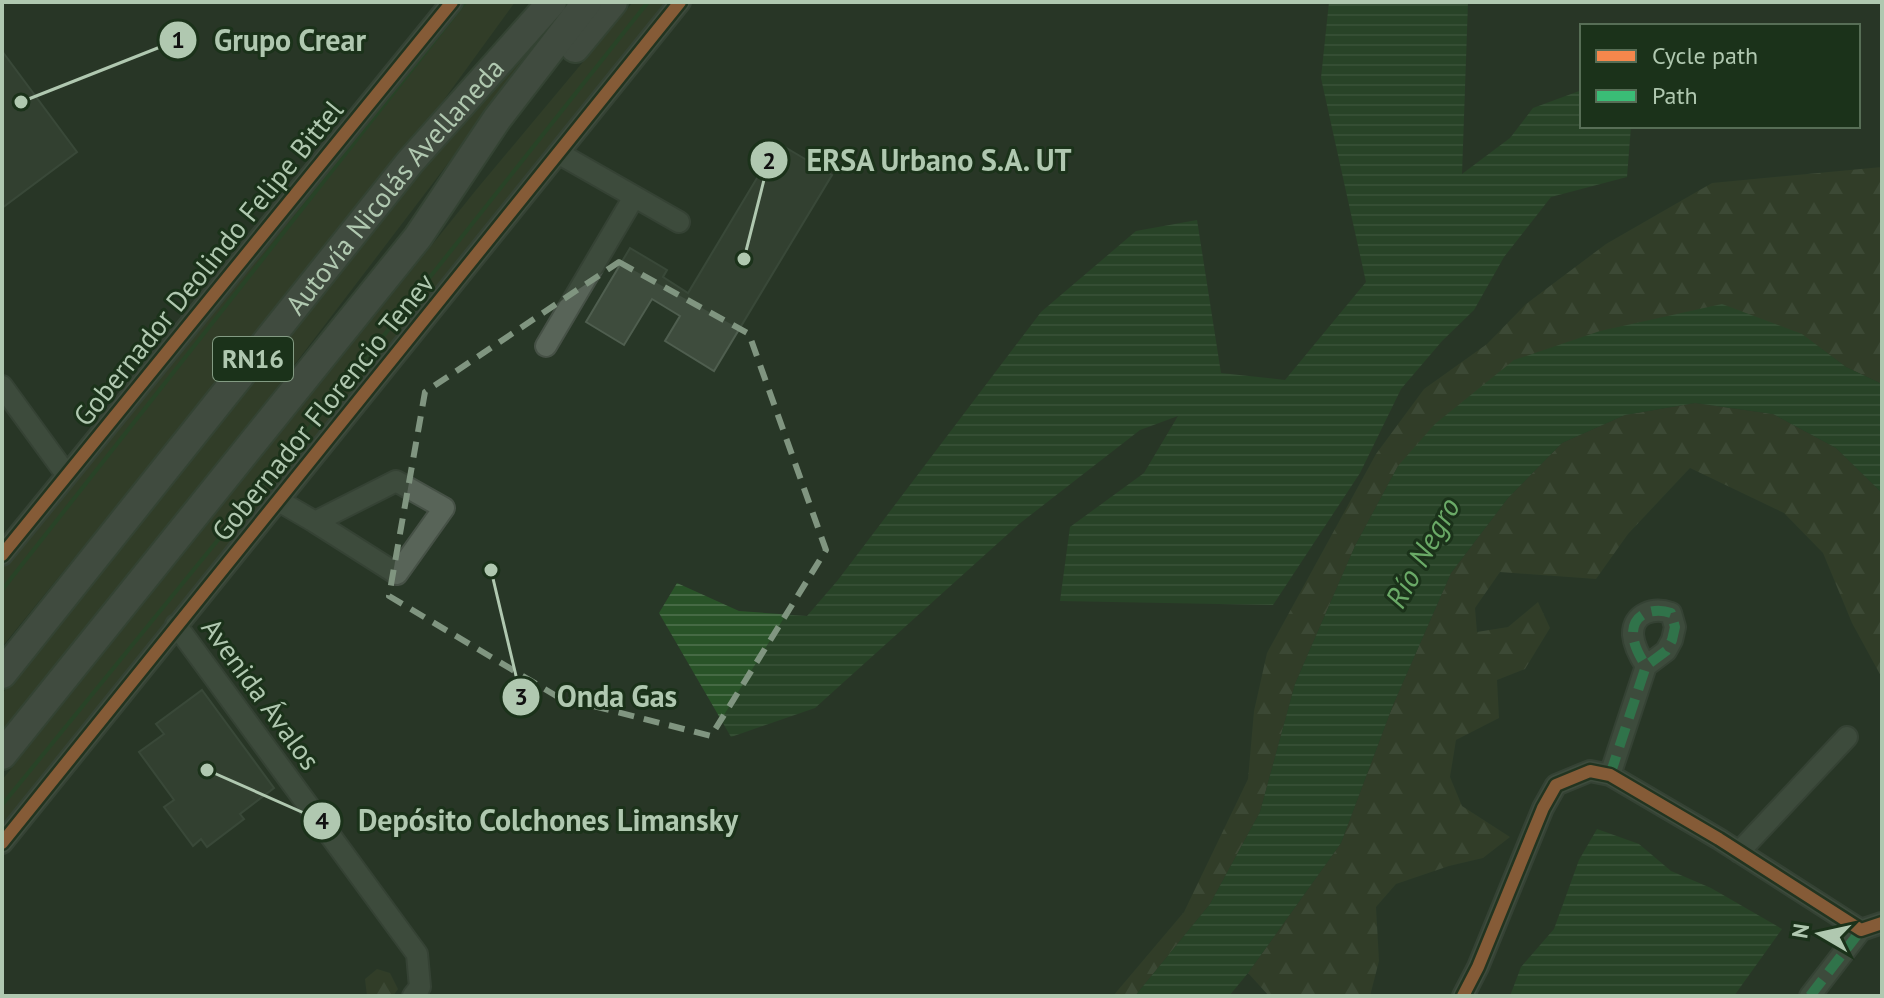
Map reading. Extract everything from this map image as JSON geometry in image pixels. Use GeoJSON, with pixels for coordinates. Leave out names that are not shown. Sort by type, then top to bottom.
{"type":"FeatureCollection","features":[{"type":"Feature","properties":{"kind":"highway"},"geometry":{"type":"LineString","coordinates":[[410,162],[530,2]]}},
{"type":"Feature","properties":{"kind":"highway","name":"Autovía Nicolás Avellaneda"},"geometry":{"type":"LineString","coordinates":[[2,674],[410,162],[552,2]]}},
{"type":"Feature","properties":{"kind":"highway","name":"Autovía Nicolás Avellaneda"},"geometry":{"type":"LineString","coordinates":[[2,755],[418,237],[497,119],[587,2]]}},
{"type":"Feature","properties":{"kind":"highway"},"geometry":{"type":"LineString","coordinates":[[418,237],[613,2]]}},
{"type":"Feature","properties":{"kind":"street","name":"Gobernador Deolindo Felipe Bittel"},"geometry":{"type":"LineString","coordinates":[[2,555],[452,2]]}},
{"type":"Feature","properties":{"kind":"street","name":"Gobernador Florencio Tenev"},"geometry":{"type":"LineString","coordinates":[[2,843],[680,2]]}},
{"type":"Feature","properties":{"kind":"street"},"geometry":{"type":"LineString","coordinates":[[558,153],[679,222]]}},
{"type":"Feature","properties":{"kind":"street"},"geometry":{"type":"LineString","coordinates":[[546,346],[634,197]]}},
{"type":"Feature","properties":{"kind":"street"},"geometry":{"type":"LineString","coordinates":[[2,386],[66,474]]}},
{"type":"Feature","properties":{"kind":"street"},"geometry":{"type":"LineString","coordinates":[[279,501],[397,574],[444,508],[396,481],[315,522]]}},
{"type":"Feature","properties":{"kind":"street","name":"Avenida Ávalos"},"geometry":{"type":"LineString","coordinates":[[176,625],[417,954],[420,987],[413,996]]}},
{"type":"Feature","properties":{"kind":"street"},"geometry":{"type":"LineString","coordinates":[[1610,775],[1646,666]]}},
{"type":"Feature","properties":{"kind":"street"},"geometry":{"type":"LineString","coordinates":[[1739,852],[1847,737]]}},
{"type":"Feature","properties":{"kind":"street"},"geometry":{"type":"LineString","coordinates":[[1463,996],[1478,967],[1543,808],[1556,785],[1590,771],[1610,775],[1861,930]]}},
{"type":"Feature","properties":{"kind":"street"},"geometry":{"type":"LineString","coordinates":[[1810,996],[1861,930],[1882,923]]}},
{"type":"Feature","properties":{"kind":"highlighted area"},"geometry":{"type":"Polygon","coordinates":[[[619,262],[749,334],[826,550],[711,736],[558,697],[389,596],[425,392],[619,262]]]}},
{"type":"Feature","properties":{"kind":"green space"},"geometry":{"type":"Polygon","coordinates":[[[463,2],[515,2],[427,123],[2,647],[2,569],[463,2]]]}},
{"type":"Feature","properties":{"kind":"green space"},"geometry":{"type":"Polygon","coordinates":[[[567,2],[571,2],[186,507],[2,737],[2,694],[455,131],[567,2]]]}},
{"type":"Feature","properties":{"kind":"green space"},"geometry":{"type":"Polygon","coordinates":[[[633,2],[668,2],[2,829],[2,780],[476,190],[633,2]]]}},
{"type":"Feature","properties":{"kind":"green space"},"geometry":{"type":"Polygon","coordinates":[[[1882,167],[1882,384],[1846,367],[1801,334],[1398,466],[1355,546],[1295,684],[1260,812],[1210,904],[1135,996],[1113,996],[1184,912],[1248,779],[1254,711],[1267,653],[1376,454],[1424,389],[1487,344],[1526,304],[1606,244],[1712,183],[1882,167]]]}},
{"type":"Feature","properties":{"kind":"green space"},"geometry":{"type":"Polygon","coordinates":[[[1695,403],[1773,414],[1836,448],[1882,493],[1882,678],[1852,623],[1823,553],[1784,513],[1690,468],[1628,534],[1596,579],[1500,572],[1475,608],[1477,632],[1508,627],[1538,602],[1550,628],[1525,669],[1497,680],[1499,718],[1456,740],[1450,777],[1462,806],[1510,837],[1483,858],[1396,884],[1376,907],[1379,961],[1370,996],[1269,996],[1248,973],[1341,843],[1393,705],[1451,573],[1508,498],[1562,443],[1625,415],[1695,403]]]}},
{"type":"Feature","properties":{"kind":"green space"},"geometry":{"type":"Polygon","coordinates":[[[377,969],[390,973],[398,989],[393,996],[367,996],[365,979],[377,969]]]}},
{"type":"Feature","properties":{"kind":"water"},"geometry":{"type":"Polygon","coordinates":[[[1329,2],[1468,2],[1462,174],[1510,138],[1533,108],[1580,91],[1580,128],[1631,128],[1627,177],[1551,197],[1504,257],[1474,310],[1442,341],[1401,389],[1360,473],[1273,605],[1060,601],[1070,527],[1144,473],[1178,416],[1140,430],[1019,524],[815,708],[731,737],[659,613],[677,583],[739,611],[807,616],[838,580],[1041,312],[1136,231],[1197,220],[1221,373],[1285,380],[1366,282],[1321,78],[1329,2]]]}},
{"type":"Feature","properties":{"kind":"water","name":"Río Negro"},"geometry":{"type":"Polygon","coordinates":[[[1722,304],[1802,334],[1846,367],[1882,384],[1882,493],[1836,448],[1773,414],[1695,403],[1625,415],[1562,443],[1508,498],[1451,573],[1393,705],[1341,843],[1248,973],[1229,996],[1135,996],[1210,904],[1260,812],[1295,684],[1355,546],[1398,466],[1435,424],[1514,360],[1600,331],[1722,304]]]}},
{"type":"Feature","properties":{"kind":"water"},"geometry":{"type":"Polygon","coordinates":[[[1597,829],[1639,844],[1671,871],[1711,888],[1782,929],[1734,996],[1510,996],[1521,967],[1554,929],[1579,860],[1597,829]]]}},
{"type":"Feature","properties":{"kind":"building"},"geometry":{"type":"Polygon","coordinates":[[[2,51],[77,152],[2,208],[2,51]]]}},
{"type":"Feature","properties":{"kind":"building"},"geometry":{"type":"Polygon","coordinates":[[[778,143],[832,175],[714,371],[665,341],[680,316],[652,299],[624,345],[586,322],[630,248],[667,270],[663,277],[688,293],[778,143]]]}},
{"type":"Feature","properties":{"kind":"building"},"geometry":{"type":"Polygon","coordinates":[[[202,690],[274,788],[240,814],[244,819],[207,847],[201,839],[193,846],[164,807],[174,800],[139,752],[164,734],[156,724],[202,690]]]}},
{"type":"Feature","properties":{"kind":"waterway"},"geometry":{"type":"LineString","coordinates":[[2,590],[465,2]]}},
{"type":"Feature","properties":{"kind":"waterway"},"geometry":{"type":"LineString","coordinates":[[2,805],[354,373],[648,2]]}},
{"type":"Feature","properties":{"kind":"marked path"},"geometry":{"type":"LineString","coordinates":[[1610,775],[1646,666],[1666,651],[1672,640],[1675,627],[1671,613],[1651,612],[1636,621],[1633,635],[1646,666]]}},
{"type":"Feature","properties":{"kind":"marked path"},"geometry":{"type":"LineString","coordinates":[[1810,996],[1861,930]]}},
{"type":"Feature","properties":{"kind":"cycle path"},"geometry":{"type":"LineString","coordinates":[[2,555],[452,2]]}},
{"type":"Feature","properties":{"kind":"cycle path"},"geometry":{"type":"LineString","coordinates":[[2,843],[680,2]]}},
{"type":"Feature","properties":{"kind":"cycle path"},"geometry":{"type":"LineString","coordinates":[[1463,996],[1478,967],[1543,808],[1556,785],[1590,771],[1610,775],[1719,839],[1861,930],[1882,923]]}},
{"type":"Feature","properties":{"kind":"place","name":"Grupo Crear"},"geometry":{"type":"Point","coordinates":[21,102]}},
{"type":"Feature","properties":{"kind":"place","name":"ERSA Urbano S.A. UT"},"geometry":{"type":"Point","coordinates":[744,259]}},
{"type":"Feature","properties":{"kind":"place","name":"Onda Gas"},"geometry":{"type":"Point","coordinates":[491,570]}},
{"type":"Feature","properties":{"kind":"place","name":"Depósito Colchones Limansky"},"geometry":{"type":"Point","coordinates":[207,770]}}]}
